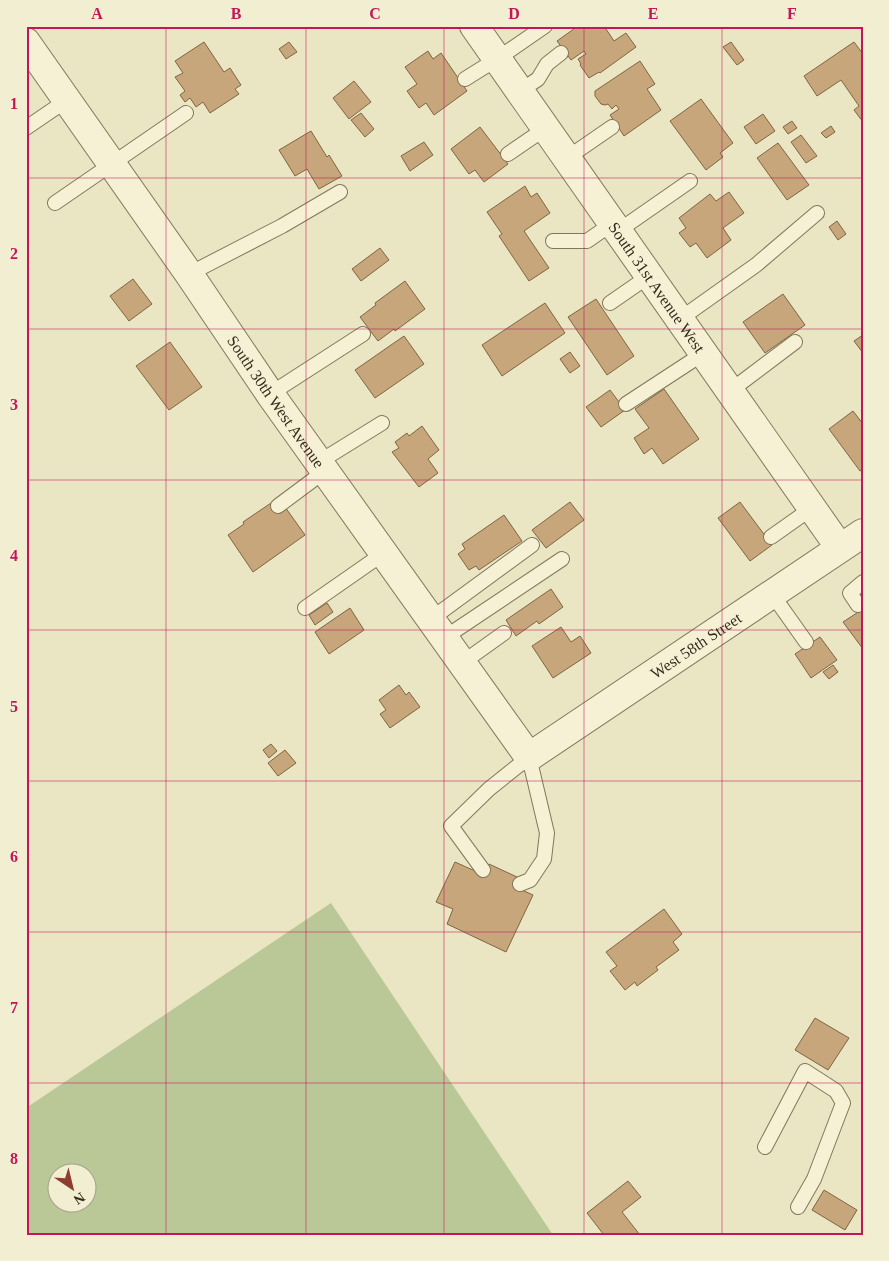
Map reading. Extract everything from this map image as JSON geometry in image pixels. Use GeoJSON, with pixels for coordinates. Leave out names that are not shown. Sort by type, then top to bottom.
{"type":"FeatureCollection","features":[{"type":"Feature","properties":{"kind":"street","name":"South 31st Avenue West"},"geometry":{"type":"LineString","coordinates":[[474,26],[840,548]]}},
{"type":"Feature","properties":{"kind":"street","name":"South 30th West Avenue"},"geometry":{"type":"LineString","coordinates":[[26,42],[189,274],[270,394],[529,756]]}},
{"type":"Feature","properties":{"kind":"street","name":"West 58th Street"},"geometry":{"type":"LineString","coordinates":[[529,756],[863,532]]}},
{"type":"Feature","properties":{"kind":"lane"},"geometry":{"type":"LineString","coordinates":[[465,79],[498,59],[545,26]]}},
{"type":"Feature","properties":{"kind":"lane"},"geometry":{"type":"LineString","coordinates":[[520,91],[538,79],[547,64],[561,53]]}},
{"type":"Feature","properties":{"kind":"lane"},"geometry":{"type":"LineString","coordinates":[[26,128],[67,100]]}},
{"type":"Feature","properties":{"kind":"lane"},"geometry":{"type":"LineString","coordinates":[[55,203],[186,113]]}},
{"type":"Feature","properties":{"kind":"lane"},"geometry":{"type":"LineString","coordinates":[[567,158],[612,127]]}},
{"type":"Feature","properties":{"kind":"lane"},"geometry":{"type":"LineString","coordinates":[[508,154],[546,128]]}},
{"type":"Feature","properties":{"kind":"lane"},"geometry":{"type":"LineString","coordinates":[[553,241],[588,241],[615,227],[690,181]]}},
{"type":"Feature","properties":{"kind":"lane"},"geometry":{"type":"LineString","coordinates":[[189,274],[282,226],[340,192]]}},
{"type":"Feature","properties":{"kind":"lane"},"geometry":{"type":"LineString","coordinates":[[680,319],[756,265],[817,213]]}},
{"type":"Feature","properties":{"kind":"lane"},"geometry":{"type":"LineString","coordinates":[[610,303],[649,276]]}},
{"type":"Feature","properties":{"kind":"lane"},"geometry":{"type":"LineString","coordinates":[[270,394],[363,334]]}},
{"type":"Feature","properties":{"kind":"lane"},"geometry":{"type":"LineString","coordinates":[[730,391],[795,342]]}},
{"type":"Feature","properties":{"kind":"lane"},"geometry":{"type":"LineString","coordinates":[[626,404],[704,354]]}},
{"type":"Feature","properties":{"kind":"lane"},"geometry":{"type":"LineString","coordinates":[[278,506],[322,467],[382,423]]}},
{"type":"Feature","properties":{"kind":"lane"},"geometry":{"type":"LineString","coordinates":[[771,537],[812,508]]}},
{"type":"Feature","properties":{"kind":"lane"},"geometry":{"type":"LineString","coordinates":[[437,628],[532,544]]}},
{"type":"Feature","properties":{"kind":"lane"},"geometry":{"type":"LineString","coordinates":[[306,608],[384,553]]}},
{"type":"Feature","properties":{"kind":"lane"},"geometry":{"type":"LineString","coordinates":[[437,628],[562,559]]}},
{"type":"Feature","properties":{"kind":"lane"},"geometry":{"type":"LineString","coordinates":[[858,605],[850,593],[863,582]]}},
{"type":"Feature","properties":{"kind":"lane"},"geometry":{"type":"LineString","coordinates":[[772,594],[806,642]]}},
{"type":"Feature","properties":{"kind":"lane"},"geometry":{"type":"LineString","coordinates":[[462,663],[504,633]]}},
{"type":"Feature","properties":{"kind":"lane"},"geometry":{"type":"LineString","coordinates":[[483,870],[451,826],[489,789],[529,756],[546,833],[544,859],[530,880],[520,884]]}},
{"type":"Feature","properties":{"kind":"lane"},"geometry":{"type":"LineString","coordinates":[[765,1147],[806,1071],[836,1092],[843,1103],[814,1180],[798,1208]]}},
{"type":"Feature","properties":{"kind":"green space"},"geometry":{"type":"Polygon","coordinates":[[[331,903],[553,1235],[26,1235],[26,1108],[331,903]]]}},
{"type":"Feature","properties":{"kind":"building"},"geometry":{"type":"Polygon","coordinates":[[[578,26],[604,26],[614,41],[626,33],[636,47],[600,73],[589,78],[578,59],[586,54],[584,51],[571,60],[557,41],[578,26]]]}},
{"type":"Feature","properties":{"kind":"building"},"geometry":{"type":"Polygon","coordinates":[[[204,42],[224,72],[230,68],[241,85],[235,89],[239,94],[210,113],[203,102],[196,107],[190,98],[185,102],[180,95],[185,91],[175,77],[183,73],[175,61],[204,42]]]}},
{"type":"Feature","properties":{"kind":"building"},"geometry":{"type":"Polygon","coordinates":[[[289,42],[297,52],[286,59],[279,49],[289,42]]]}},
{"type":"Feature","properties":{"kind":"building"},"geometry":{"type":"Polygon","coordinates":[[[731,42],[744,60],[737,65],[723,47],[731,42]]]}},
{"type":"Feature","properties":{"kind":"building"},"geometry":{"type":"Polygon","coordinates":[[[854,42],[863,54],[863,122],[854,110],[859,106],[841,80],[817,96],[804,76],[854,42]]]}},
{"type":"Feature","properties":{"kind":"building"},"geometry":{"type":"Polygon","coordinates":[[[428,51],[433,59],[441,53],[467,91],[434,115],[426,103],[419,108],[407,91],[417,84],[405,67],[428,51]]]}},
{"type":"Feature","properties":{"kind":"building"},"geometry":{"type":"Polygon","coordinates":[[[640,61],[655,84],[647,89],[661,110],[624,136],[610,115],[619,109],[616,105],[612,109],[608,104],[601,104],[595,96],[595,91],[640,61]]]}},
{"type":"Feature","properties":{"kind":"building"},"geometry":{"type":"Polygon","coordinates":[[[354,81],[371,102],[349,119],[333,98],[354,81]]]}},
{"type":"Feature","properties":{"kind":"building"},"geometry":{"type":"Polygon","coordinates":[[[701,99],[733,143],[720,153],[723,157],[706,170],[670,121],[701,99]]]}},
{"type":"Feature","properties":{"kind":"building"},"geometry":{"type":"Polygon","coordinates":[[[361,113],[374,129],[365,137],[351,120],[361,113]]]}},
{"type":"Feature","properties":{"kind":"building"},"geometry":{"type":"Polygon","coordinates":[[[763,114],[775,131],[756,144],[744,127],[763,114]]]}},
{"type":"Feature","properties":{"kind":"building"},"geometry":{"type":"Polygon","coordinates":[[[792,121],[797,128],[788,134],[783,127],[792,121]]]}},
{"type":"Feature","properties":{"kind":"building"},"geometry":{"type":"Polygon","coordinates":[[[831,126],[835,132],[826,138],[821,133],[831,126]]]}},
{"type":"Feature","properties":{"kind":"building"},"geometry":{"type":"Polygon","coordinates":[[[480,127],[508,164],[484,182],[475,170],[469,174],[451,149],[480,127]]]}},
{"type":"Feature","properties":{"kind":"building"},"geometry":{"type":"Polygon","coordinates":[[[311,131],[327,157],[329,155],[342,176],[319,189],[307,169],[295,176],[279,150],[311,131]]]}},
{"type":"Feature","properties":{"kind":"building"},"geometry":{"type":"Polygon","coordinates":[[[801,135],[817,156],[806,163],[791,142],[801,135]]]}},
{"type":"Feature","properties":{"kind":"building"},"geometry":{"type":"Polygon","coordinates":[[[424,142],[433,155],[410,171],[401,156],[424,142]]]}},
{"type":"Feature","properties":{"kind":"building"},"geometry":{"type":"Polygon","coordinates":[[[778,143],[809,185],[787,200],[757,158],[778,143]]]}},
{"type":"Feature","properties":{"kind":"building"},"geometry":{"type":"Polygon","coordinates":[[[525,186],[531,197],[537,193],[550,213],[524,231],[549,268],[529,281],[499,236],[502,234],[487,212],[525,186]]]}},
{"type":"Feature","properties":{"kind":"building"},"geometry":{"type":"Polygon","coordinates":[[[729,192],[744,213],[723,228],[731,240],[707,258],[696,243],[690,247],[679,233],[686,228],[679,218],[710,194],[716,201],[729,192]]]}},
{"type":"Feature","properties":{"kind":"building"},"geometry":{"type":"Polygon","coordinates":[[[837,221],[846,234],[838,240],[829,227],[837,221]]]}},
{"type":"Feature","properties":{"kind":"building"},"geometry":{"type":"Polygon","coordinates":[[[380,248],[389,260],[361,281],[352,269],[380,248]]]}},
{"type":"Feature","properties":{"kind":"building"},"geometry":{"type":"Polygon","coordinates":[[[133,279],[152,304],[129,321],[110,296],[133,279]]]}},
{"type":"Feature","properties":{"kind":"building"},"geometry":{"type":"Polygon","coordinates":[[[405,281],[425,309],[378,341],[360,317],[376,305],[375,303],[405,281]]]}},
{"type":"Feature","properties":{"kind":"building"},"geometry":{"type":"Polygon","coordinates":[[[783,294],[805,325],[765,353],[743,322],[783,294]]]}},
{"type":"Feature","properties":{"kind":"building"},"geometry":{"type":"Polygon","coordinates":[[[596,299],[634,356],[607,375],[568,317],[596,299]]]}},
{"type":"Feature","properties":{"kind":"building"},"geometry":{"type":"Polygon","coordinates":[[[545,303],[565,333],[502,376],[482,345],[545,303]]]}},
{"type":"Feature","properties":{"kind":"building"},"geometry":{"type":"Polygon","coordinates":[[[863,335],[863,353],[854,341],[863,335]]]}},
{"type":"Feature","properties":{"kind":"building"},"geometry":{"type":"Polygon","coordinates":[[[404,336],[424,364],[375,398],[355,370],[404,336]]]}},
{"type":"Feature","properties":{"kind":"building"},"geometry":{"type":"Polygon","coordinates":[[[170,342],[202,387],[169,410],[136,366],[170,342]]]}},
{"type":"Feature","properties":{"kind":"building"},"geometry":{"type":"Polygon","coordinates":[[[570,352],[580,366],[570,373],[560,359],[570,352]]]}},
{"type":"Feature","properties":{"kind":"building"},"geometry":{"type":"Polygon","coordinates":[[[664,389],[699,439],[663,464],[652,448],[644,454],[634,438],[649,428],[635,409],[664,389]]]}},
{"type":"Feature","properties":{"kind":"building"},"geometry":{"type":"Polygon","coordinates":[[[610,390],[625,410],[601,427],[586,407],[610,390]]]}},
{"type":"Feature","properties":{"kind":"building"},"geometry":{"type":"Polygon","coordinates":[[[853,411],[863,424],[863,469],[860,471],[829,429],[853,411]]]}},
{"type":"Feature","properties":{"kind":"building"},"geometry":{"type":"Polygon","coordinates":[[[422,426],[439,450],[428,459],[438,473],[419,487],[392,452],[399,448],[395,442],[407,433],[409,436],[422,426]]]}},
{"type":"Feature","properties":{"kind":"building"},"geometry":{"type":"Polygon","coordinates":[[[570,502],[584,520],[546,548],[532,530],[570,502]]]}},
{"type":"Feature","properties":{"kind":"building"},"geometry":{"type":"Polygon","coordinates":[[[740,502],[772,545],[750,561],[718,518],[740,502]]]}},
{"type":"Feature","properties":{"kind":"building"},"geometry":{"type":"Polygon","coordinates":[[[271,503],[278,512],[285,507],[305,535],[253,572],[228,535],[271,503]]]}},
{"type":"Feature","properties":{"kind":"building"},"geometry":{"type":"Polygon","coordinates":[[[504,515],[522,541],[479,570],[476,566],[469,570],[458,554],[465,549],[462,544],[504,515]]]}},
{"type":"Feature","properties":{"kind":"building"},"geometry":{"type":"Polygon","coordinates":[[[551,589],[563,607],[539,624],[537,621],[516,636],[506,620],[551,589]]]}},
{"type":"Feature","properties":{"kind":"building"},"geometry":{"type":"Polygon","coordinates":[[[327,603],[333,612],[315,625],[309,615],[327,603]]]}},
{"type":"Feature","properties":{"kind":"building"},"geometry":{"type":"Polygon","coordinates":[[[350,608],[364,630],[329,654],[315,632],[350,608]]]}},
{"type":"Feature","properties":{"kind":"building"},"geometry":{"type":"Polygon","coordinates":[[[863,609],[863,649],[843,622],[863,609]]]}},
{"type":"Feature","properties":{"kind":"building"},"geometry":{"type":"Polygon","coordinates":[[[561,627],[571,642],[580,636],[591,653],[553,678],[532,646],[561,627]]]}},
{"type":"Feature","properties":{"kind":"building"},"geometry":{"type":"Polygon","coordinates":[[[820,637],[837,660],[811,678],[795,654],[820,637]]]}},
{"type":"Feature","properties":{"kind":"building"},"geometry":{"type":"Polygon","coordinates":[[[833,665],[838,672],[829,679],[823,672],[833,665]]]}},
{"type":"Feature","properties":{"kind":"building"},"geometry":{"type":"Polygon","coordinates":[[[399,685],[406,695],[409,692],[420,707],[390,728],[380,714],[386,710],[379,700],[399,685]]]}},
{"type":"Feature","properties":{"kind":"building"},"geometry":{"type":"Polygon","coordinates":[[[271,744],[277,751],[269,758],[263,750],[271,744]]]}},
{"type":"Feature","properties":{"kind":"building"},"geometry":{"type":"Polygon","coordinates":[[[285,750],[296,763],[278,776],[268,763],[285,750]]]}},
{"type":"Feature","properties":{"kind":"building"},"geometry":{"type":"Polygon","coordinates":[[[455,862],[484,875],[489,864],[517,877],[513,886],[533,895],[506,952],[447,924],[453,909],[436,902],[455,862]]]}},
{"type":"Feature","properties":{"kind":"building"},"geometry":{"type":"Polygon","coordinates":[[[664,909],[682,934],[673,942],[679,950],[656,967],[658,970],[637,986],[635,982],[625,990],[610,971],[617,966],[606,952],[664,909]]]}},
{"type":"Feature","properties":{"kind":"building"},"geometry":{"type":"Polygon","coordinates":[[[815,1018],[849,1038],[828,1070],[795,1050],[815,1018]]]}},
{"type":"Feature","properties":{"kind":"building"},"geometry":{"type":"Polygon","coordinates":[[[628,1181],[641,1197],[622,1212],[640,1235],[604,1235],[587,1213],[628,1181]]]}},
{"type":"Feature","properties":{"kind":"building"},"geometry":{"type":"Polygon","coordinates":[[[824,1190],[857,1210],[845,1230],[812,1210],[824,1190]]]}}]}
